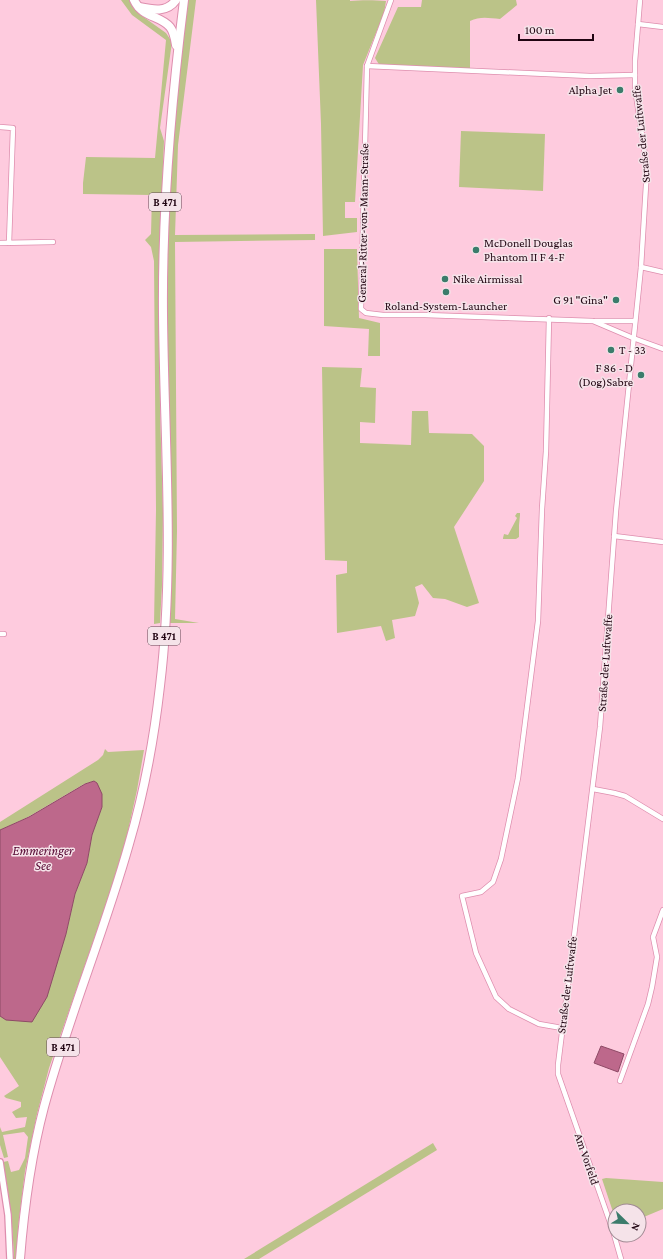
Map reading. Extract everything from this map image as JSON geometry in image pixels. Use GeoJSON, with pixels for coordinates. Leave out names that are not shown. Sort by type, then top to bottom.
{"type":"FeatureCollection","features":[{"type":"Feature","properties":{"kind":"highway"},"geometry":{"type":"LineString","coordinates":[[136,4],[158,10],[167,9],[176,0]]}},
{"type":"Feature","properties":{"kind":"highway","name":"B 471"},"geometry":{"type":"LineString","coordinates":[[20,1259],[25,1209],[32,1165],[44,1108],[113,900],[130,840],[142,791],[160,685],[167,585],[163,264],[172,94],[184,0]]}},
{"type":"Feature","properties":{"kind":"highway"},"geometry":{"type":"LineString","coordinates":[[136,4],[145,13],[168,25],[173,31],[178,49]]}},
{"type":"Feature","properties":{"kind":"street","name":"General-Ritter-von-Mann-Straße"},"geometry":{"type":"LineString","coordinates":[[391,0],[367,66],[361,309],[366,313],[383,315],[549,318],[593,321],[663,349]]}},
{"type":"Feature","properties":{"kind":"street","name":"Straße der Luftwaffe"},"geometry":{"type":"LineString","coordinates":[[559,1058],[593,789],[603,696],[610,572],[641,267],[647,169],[635,88],[640,0]]}},
{"type":"Feature","properties":{"kind":"street"},"geometry":{"type":"LineString","coordinates":[[638,24],[663,27]]}},
{"type":"Feature","properties":{"kind":"street"},"geometry":{"type":"LineString","coordinates":[[367,66],[590,76],[635,75]]}},
{"type":"Feature","properties":{"kind":"street"},"geometry":{"type":"LineString","coordinates":[[0,127],[13,128],[9,243]]}},
{"type":"Feature","properties":{"kind":"street"},"geometry":{"type":"LineString","coordinates":[[0,243],[53,242]]}},
{"type":"Feature","properties":{"kind":"street"},"geometry":{"type":"LineString","coordinates":[[641,267],[663,272]]}},
{"type":"Feature","properties":{"kind":"street"},"geometry":{"type":"LineString","coordinates":[[549,318],[546,451],[542,509],[538,621],[518,778],[501,859],[493,882],[481,892],[462,896],[476,953],[496,997],[509,1009],[539,1024],[562,1028]]}},
{"type":"Feature","properties":{"kind":"street"},"geometry":{"type":"LineString","coordinates":[[593,321],[635,321]]}},
{"type":"Feature","properties":{"kind":"street"},"geometry":{"type":"LineString","coordinates":[[614,536],[663,542]]}},
{"type":"Feature","properties":{"kind":"street"},"geometry":{"type":"LineString","coordinates":[[593,789],[625,796],[663,819]]}},
{"type":"Feature","properties":{"kind":"street"},"geometry":{"type":"LineString","coordinates":[[620,1081],[648,1004],[657,957],[653,937],[663,910]]}},
{"type":"Feature","properties":{"kind":"street","name":"Am Vorfeld"},"geometry":{"type":"LineString","coordinates":[[559,1058],[558,1074],[613,1231],[621,1259]]}},
{"type":"Feature","properties":{"kind":"street"},"geometry":{"type":"LineString","coordinates":[[0,1162],[8,1215],[10,1259]]}},
{"type":"Feature","properties":{"kind":"green space"},"geometry":{"type":"Polygon","coordinates":[[[121,0],[130,0],[138,13],[166,33],[172,42],[160,128],[164,141],[159,271],[160,410],[163,513],[160,623],[154,624],[156,510],[154,261],[151,247],[145,240],[151,234],[152,195],[83,194],[86,157],[155,158],[166,40],[132,15],[121,0]]]}},
{"type":"Feature","properties":{"kind":"green space"},"geometry":{"type":"Polygon","coordinates":[[[187,0],[196,0],[178,145],[175,235],[315,234],[315,240],[175,242],[177,531],[175,619],[199,623],[169,623],[171,583],[166,271],[171,140],[187,0]]]}},
{"type":"Feature","properties":{"kind":"green space"},"geometry":{"type":"Polygon","coordinates":[[[316,0],[386,1],[384,13],[363,65],[355,202],[345,202],[345,218],[357,218],[357,232],[323,236],[321,124],[316,0]]]}},
{"type":"Feature","properties":{"kind":"green space"},"geometry":{"type":"Polygon","coordinates":[[[422,0],[516,0],[517,5],[500,19],[481,18],[470,21],[470,69],[380,66],[375,58],[398,7],[421,7],[422,0]]]}},
{"type":"Feature","properties":{"kind":"green space"},"geometry":{"type":"Polygon","coordinates":[[[461,131],[545,134],[543,191],[459,187],[461,131]]]}},
{"type":"Feature","properties":{"kind":"green space"},"geometry":{"type":"Polygon","coordinates":[[[324,249],[357,249],[359,318],[380,323],[380,356],[368,356],[369,329],[324,326],[324,249]]]}},
{"type":"Feature","properties":{"kind":"green space"},"geometry":{"type":"Polygon","coordinates":[[[322,367],[362,368],[360,387],[376,388],[375,423],[360,422],[360,443],[411,445],[412,411],[428,411],[429,433],[472,434],[484,446],[484,481],[454,527],[479,603],[467,607],[445,599],[433,598],[422,584],[415,587],[419,603],[415,616],[392,620],[395,638],[386,641],[381,626],[337,633],[336,575],[347,573],[347,561],[325,560],[322,367]]]}},
{"type":"Feature","properties":{"kind":"green space"},"geometry":{"type":"Polygon","coordinates":[[[517,513],[520,513],[519,537],[516,539],[503,539],[504,534],[508,535],[517,518],[515,516],[517,513]]]}},
{"type":"Feature","properties":{"kind":"green space"},"geometry":{"type":"Polygon","coordinates":[[[105,749],[108,752],[144,750],[126,840],[108,899],[49,1068],[37,1114],[25,1171],[18,1228],[17,1259],[14,1259],[13,1234],[3,1162],[8,1161],[11,1172],[19,1170],[25,1158],[28,1137],[24,1132],[3,1135],[8,1157],[4,1158],[0,1145],[0,1127],[2,1132],[25,1127],[27,1117],[16,1118],[12,1112],[21,1107],[21,1102],[6,1098],[4,1096],[19,1086],[0,1057],[0,1016],[1,1017],[66,934],[75,894],[87,863],[92,835],[102,807],[97,783],[94,781],[84,784],[28,817],[0,830],[0,822],[98,760],[103,755],[105,749]]]}},
{"type":"Feature","properties":{"kind":"green space"},"geometry":{"type":"Polygon","coordinates":[[[433,1143],[437,1150],[259,1259],[244,1259],[433,1143]]]}},
{"type":"Feature","properties":{"kind":"green space"},"geometry":{"type":"Polygon","coordinates":[[[602,1179],[663,1182],[663,1209],[647,1216],[647,1203],[610,1203],[602,1179]]]}},
{"type":"Feature","properties":{"kind":"water","name":"Emmeringer See"},"geometry":{"type":"Polygon","coordinates":[[[94,781],[97,783],[102,794],[102,807],[92,835],[87,863],[75,894],[66,934],[47,997],[32,1022],[6,1020],[0,1016],[0,830],[29,817],[85,784],[94,781]]]}},
{"type":"Feature","properties":{"kind":"water"},"geometry":{"type":"Polygon","coordinates":[[[601,1046],[624,1054],[618,1072],[594,1063],[601,1046]]]}},
{"type":"Feature","properties":{"kind":"place","name":"Alpha Jet"},"geometry":{"type":"Point","coordinates":[620,90]}},
{"type":"Feature","properties":{"kind":"place","name":"McDonell Douglas Phantom II F 4-F"},"geometry":{"type":"Point","coordinates":[476,250]}},
{"type":"Feature","properties":{"kind":"place","name":"Nike Airmissal"},"geometry":{"type":"Point","coordinates":[445,279]}},
{"type":"Feature","properties":{"kind":"place","name":"Roland-System-Launcher"},"geometry":{"type":"Point","coordinates":[446,292]}},
{"type":"Feature","properties":{"kind":"place","name":"G 91 \"Gina\""},"geometry":{"type":"Point","coordinates":[616,300]}},
{"type":"Feature","properties":{"kind":"place","name":"T - 33"},"geometry":{"type":"Point","coordinates":[611,350]}},
{"type":"Feature","properties":{"kind":"place","name":"F 86 - D (Dog)Sabre"},"geometry":{"type":"Point","coordinates":[641,375]}}]}
